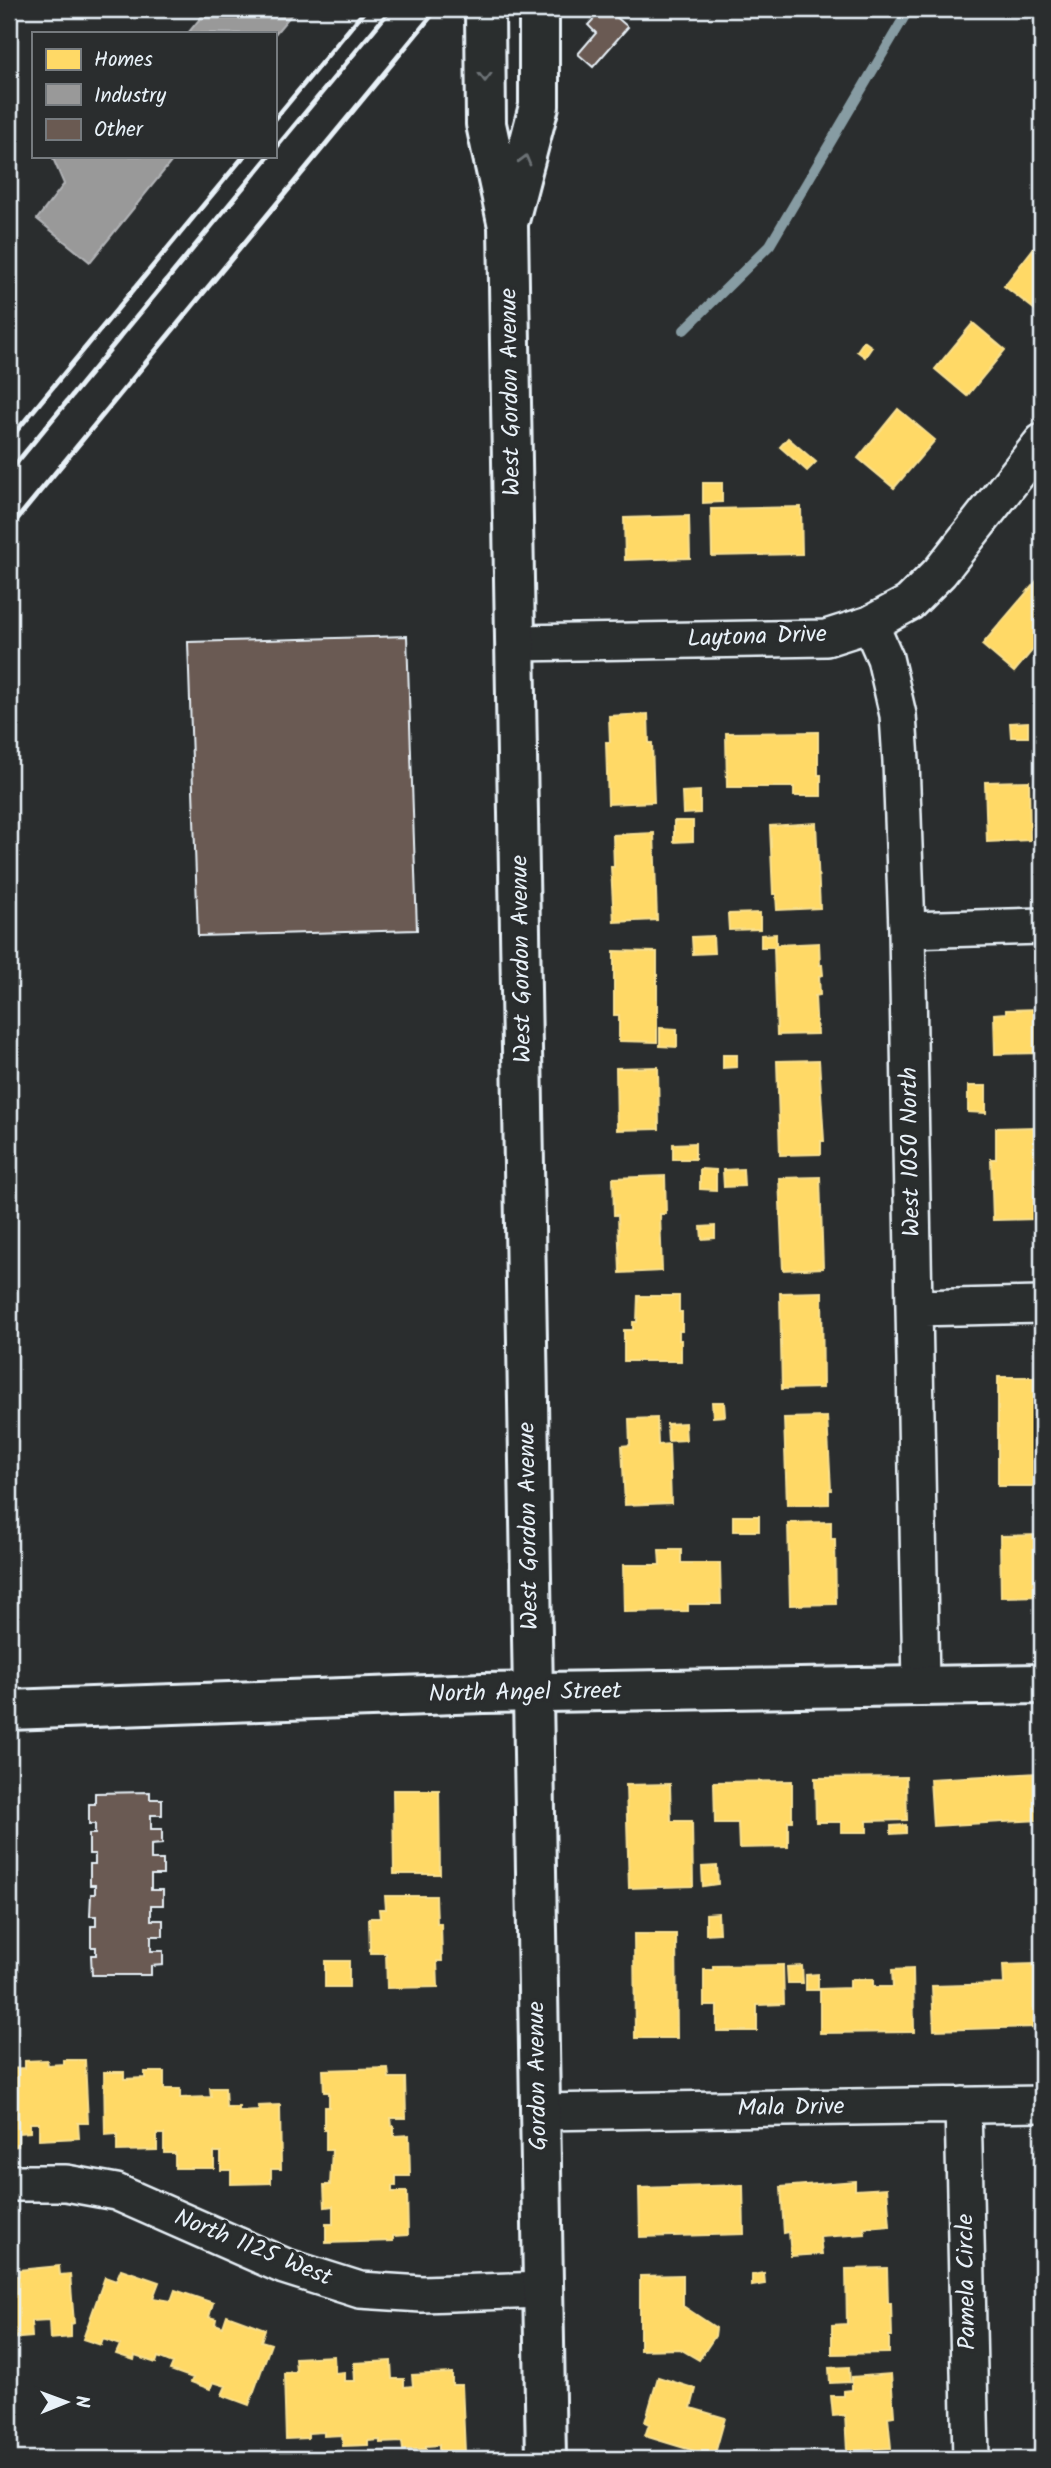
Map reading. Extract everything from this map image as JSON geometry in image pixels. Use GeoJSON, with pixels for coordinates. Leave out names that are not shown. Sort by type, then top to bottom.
{"type":"FeatureCollection","features":[{"type":"Feature","properties":{"kind":"main road","name":"West Gordon Avenue"},"geometry":{"type":"LineString","coordinates":[[485,9],[486,124],[508,226],[531,1693]]}},
{"type":"Feature","properties":{"kind":"main road","name":"West Gordon Avenue"},"geometry":{"type":"LineString","coordinates":[[508,226],[540,106],[539,9]]}},
{"type":"Feature","properties":{"kind":"main road","name":"North Angel Street"},"geometry":{"type":"LineString","coordinates":[[9,1710],[531,1693],[1042,1684]]}},
{"type":"Feature","properties":{"kind":"main road","name":"Gordon Avenue"},"geometry":{"type":"LineString","coordinates":[[531,1693],[546,2459]]}},
{"type":"Feature","properties":{"kind":"street","name":"Laytona Drive"},"geometry":{"type":"LineString","coordinates":[[516,643],[826,638],[870,624],[909,603],[940,572],[1042,442]]}},
{"type":"Feature","properties":{"kind":"street","name":"West 1050 North"},"geometry":{"type":"LineString","coordinates":[[870,624],[885,658],[898,715],[907,930],[921,1685]]}},
{"type":"Feature","properties":{"kind":"street"},"geometry":{"type":"LineString","coordinates":[[907,930],[1042,926]]}},
{"type":"Feature","properties":{"kind":"street"},"geometry":{"type":"LineString","coordinates":[[914,1308],[1042,1305]]}},
{"type":"Feature","properties":{"kind":"street","name":"Mala Drive"},"geometry":{"type":"LineString","coordinates":[[539,2112],[1042,2104]]}},
{"type":"Feature","properties":{"kind":"street","name":"Pamela Circle"},"geometry":{"type":"LineString","coordinates":[[963,2105],[971,2459]]}},
{"type":"Feature","properties":{"kind":"street","name":"North 1125 West"},"geometry":{"type":"LineString","coordinates":[[9,2183],[66,2183],[117,2192],[284,2266],[360,2290],[422,2294],[543,2290]]}},
{"type":"Feature","properties":{"kind":"building: Homes"},"geometry":{"type":"Polygon","coordinates":[[[1040,240],[1042,307],[1038,312],[1004,286],[1040,240]]]}},
{"type":"Feature","properties":{"kind":"building: Homes"},"geometry":{"type":"Polygon","coordinates":[[[973,323],[1005,350],[967,396],[935,369],[973,323]]]}},
{"type":"Feature","properties":{"kind":"building: Homes"},"geometry":{"type":"Polygon","coordinates":[[[864,341],[872,347],[865,357],[857,351],[864,341]]]}},
{"type":"Feature","properties":{"kind":"building: Homes"},"geometry":{"type":"Polygon","coordinates":[[[898,409],[935,440],[894,488],[858,458],[898,409]]]}},
{"type":"Feature","properties":{"kind":"building: Homes"},"geometry":{"type":"Polygon","coordinates":[[[788,438],[816,462],[807,471],[780,447],[788,438]]]}},
{"type":"Feature","properties":{"kind":"building: Homes"},"geometry":{"type":"Polygon","coordinates":[[[703,483],[722,483],[722,502],[703,503],[703,483]]]}},
{"type":"Feature","properties":{"kind":"building: Homes"},"geometry":{"type":"Polygon","coordinates":[[[801,507],[802,554],[712,556],[711,509],[801,507]]]}},
{"type":"Feature","properties":{"kind":"building: Homes"},"geometry":{"type":"Polygon","coordinates":[[[689,516],[690,558],[625,560],[624,518],[689,516]]]}},
{"type":"Feature","properties":{"kind":"building: Homes"},"geometry":{"type":"Polygon","coordinates":[[[1039,578],[1042,580],[1042,639],[1014,672],[982,645],[1039,578]]]}},
{"type":"Feature","properties":{"kind":"building: Homes"},"geometry":{"type":"Polygon","coordinates":[[[648,714],[654,802],[608,804],[606,742],[610,742],[609,716],[648,714]]]}},
{"type":"Feature","properties":{"kind":"building: Homes"},"geometry":{"type":"Polygon","coordinates":[[[1028,722],[1028,737],[1011,737],[1010,723],[1028,722]]]}},
{"type":"Feature","properties":{"kind":"building: Homes"},"geometry":{"type":"Polygon","coordinates":[[[818,732],[821,796],[794,796],[794,787],[727,787],[726,733],[818,732]]]}},
{"type":"Feature","properties":{"kind":"building: Homes"},"geometry":{"type":"Polygon","coordinates":[[[1029,781],[1030,840],[987,842],[985,782],[1029,781]]]}},
{"type":"Feature","properties":{"kind":"building: Homes"},"geometry":{"type":"Polygon","coordinates":[[[700,791],[700,813],[683,814],[682,792],[700,791]]]}},
{"type":"Feature","properties":{"kind":"building: Homes"},"geometry":{"type":"Polygon","coordinates":[[[674,821],[693,821],[693,841],[674,842],[674,821]]]}},
{"type":"Feature","properties":{"kind":"building: Homes"},"geometry":{"type":"Polygon","coordinates":[[[816,823],[820,908],[777,910],[776,894],[773,894],[770,826],[816,823]]]}},
{"type":"Feature","properties":{"kind":"building: Homes"},"geometry":{"type":"Polygon","coordinates":[[[654,833],[657,920],[614,922],[611,867],[614,867],[613,835],[654,833]]]}},
{"type":"Feature","properties":{"kind":"building: Homes"},"geometry":{"type":"Polygon","coordinates":[[[760,913],[760,929],[729,930],[728,914],[760,913]]]}},
{"type":"Feature","properties":{"kind":"building: Homes"},"geometry":{"type":"Polygon","coordinates":[[[776,934],[776,945],[819,943],[823,975],[819,976],[820,995],[815,996],[817,1034],[777,1035],[774,947],[761,947],[761,935],[776,934]]]}},
{"type":"Feature","properties":{"kind":"building: Homes"},"geometry":{"type":"Polygon","coordinates":[[[713,936],[714,953],[693,954],[692,937],[713,936]]]}},
{"type":"Feature","properties":{"kind":"building: Homes"},"geometry":{"type":"Polygon","coordinates":[[[614,951],[657,952],[657,1042],[619,1041],[619,1015],[614,1015],[614,951]]]}},
{"type":"Feature","properties":{"kind":"building: Homes"},"geometry":{"type":"Polygon","coordinates":[[[1040,1009],[1042,1070],[1040,1053],[995,1054],[994,1014],[1006,1013],[1006,1010],[1040,1009]]]}},
{"type":"Feature","properties":{"kind":"building: Homes"},"geometry":{"type":"Polygon","coordinates":[[[660,1028],[677,1029],[677,1047],[660,1046],[660,1028]]]}},
{"type":"Feature","properties":{"kind":"building: Homes"},"geometry":{"type":"Polygon","coordinates":[[[723,1055],[737,1055],[737,1067],[723,1068],[723,1055]]]}},
{"type":"Feature","properties":{"kind":"building: Homes"},"geometry":{"type":"Polygon","coordinates":[[[819,1060],[824,1141],[821,1141],[821,1154],[780,1155],[777,1061],[819,1060]]]}},
{"type":"Feature","properties":{"kind":"building: Homes"},"geometry":{"type":"Polygon","coordinates":[[[658,1067],[659,1129],[617,1130],[616,1068],[658,1067]]]}},
{"type":"Feature","properties":{"kind":"building: Homes"},"geometry":{"type":"Polygon","coordinates":[[[968,1086],[986,1086],[986,1113],[968,1112],[968,1086]]]}},
{"type":"Feature","properties":{"kind":"building: Homes"},"geometry":{"type":"Polygon","coordinates":[[[1035,1127],[1037,1219],[993,1220],[991,1159],[996,1159],[996,1128],[1035,1127]]]}},
{"type":"Feature","properties":{"kind":"building: Homes"},"geometry":{"type":"Polygon","coordinates":[[[695,1143],[695,1159],[673,1159],[673,1144],[695,1143]]]}},
{"type":"Feature","properties":{"kind":"building: Homes"},"geometry":{"type":"Polygon","coordinates":[[[700,1169],[716,1170],[716,1190],[700,1189],[700,1169]]]}},
{"type":"Feature","properties":{"kind":"building: Homes"},"geometry":{"type":"Polygon","coordinates":[[[743,1169],[744,1186],[724,1187],[723,1170],[743,1169]]]}},
{"type":"Feature","properties":{"kind":"building: Homes"},"geometry":{"type":"Polygon","coordinates":[[[665,1176],[666,1214],[660,1214],[662,1271],[620,1273],[618,1215],[614,1215],[613,1178],[665,1176]]]}},
{"type":"Feature","properties":{"kind":"building: Homes"},"geometry":{"type":"Polygon","coordinates":[[[820,1177],[823,1268],[783,1270],[779,1178],[820,1177]]]}},
{"type":"Feature","properties":{"kind":"building: Homes"},"geometry":{"type":"Polygon","coordinates":[[[715,1226],[715,1238],[702,1239],[701,1227],[715,1226]]]}},
{"type":"Feature","properties":{"kind":"building: Homes"},"geometry":{"type":"Polygon","coordinates":[[[822,1292],[823,1388],[782,1389],[780,1293],[822,1292]]]}},
{"type":"Feature","properties":{"kind":"building: Homes"},"geometry":{"type":"Polygon","coordinates":[[[638,1296],[679,1296],[679,1312],[682,1312],[682,1331],[679,1331],[681,1361],[624,1361],[624,1330],[633,1330],[633,1322],[637,1322],[638,1296]]]}},
{"type":"Feature","properties":{"kind":"building: Homes"},"geometry":{"type":"Polygon","coordinates":[[[998,1377],[1042,1377],[1042,1486],[998,1486],[998,1377]]]}},
{"type":"Feature","properties":{"kind":"building: Homes"},"geometry":{"type":"Polygon","coordinates":[[[712,1402],[724,1402],[725,1416],[713,1417],[712,1402]]]}},
{"type":"Feature","properties":{"kind":"building: Homes"},"geometry":{"type":"Polygon","coordinates":[[[827,1417],[831,1490],[829,1504],[787,1505],[784,1418],[827,1417]]]}},
{"type":"Feature","properties":{"kind":"building: Homes"},"geometry":{"type":"Polygon","coordinates":[[[657,1418],[658,1445],[669,1444],[671,1503],[625,1505],[622,1446],[630,1445],[629,1419],[657,1418]]]}},
{"type":"Feature","properties":{"kind":"building: Homes"},"geometry":{"type":"Polygon","coordinates":[[[685,1423],[686,1440],[668,1441],[667,1424],[685,1423]]]}},
{"type":"Feature","properties":{"kind":"building: Homes"},"geometry":{"type":"Polygon","coordinates":[[[733,1516],[759,1516],[759,1531],[733,1531],[733,1516]]]}},
{"type":"Feature","properties":{"kind":"building: Homes"},"geometry":{"type":"Polygon","coordinates":[[[831,1522],[831,1539],[835,1539],[836,1604],[790,1605],[788,1523],[831,1522]]]}},
{"type":"Feature","properties":{"kind":"building: Homes"},"geometry":{"type":"Polygon","coordinates":[[[1042,1535],[1042,1596],[1001,1597],[1000,1536],[1042,1535]]]}},
{"type":"Feature","properties":{"kind":"building: Homes"},"geometry":{"type":"Polygon","coordinates":[[[659,1550],[681,1550],[681,1563],[720,1563],[721,1604],[688,1604],[688,1611],[624,1612],[623,1565],[660,1565],[659,1550]]]}},
{"type":"Feature","properties":{"kind":"building: Homes"},"geometry":{"type":"Polygon","coordinates":[[[1038,1773],[1040,1820],[933,1826],[930,1779],[1038,1773]]]}},
{"type":"Feature","properties":{"kind":"building: Homes"},"geometry":{"type":"Polygon","coordinates":[[[906,1777],[907,1820],[867,1821],[867,1832],[841,1832],[841,1822],[816,1822],[815,1778],[906,1777]]]}},
{"type":"Feature","properties":{"kind":"building: Homes"},"geometry":{"type":"Polygon","coordinates":[[[792,1781],[792,1821],[788,1821],[788,1847],[739,1848],[738,1823],[715,1823],[714,1782],[792,1781]]]}},
{"type":"Feature","properties":{"kind":"building: Homes"},"geometry":{"type":"Polygon","coordinates":[[[670,1784],[671,1821],[692,1821],[693,1886],[629,1888],[626,1785],[670,1784]]]}},
{"type":"Feature","properties":{"kind":"building: Homes"},"geometry":{"type":"Polygon","coordinates":[[[393,1790],[439,1790],[440,1874],[394,1874],[393,1790]]]}},
{"type":"Feature","properties":{"kind":"building: Homes"},"geometry":{"type":"Polygon","coordinates":[[[906,1825],[906,1833],[891,1834],[891,1826],[906,1825]]]}},
{"type":"Feature","properties":{"kind":"building: Homes"},"geometry":{"type":"Polygon","coordinates":[[[717,1866],[718,1884],[703,1886],[702,1867],[717,1866]]]}},
{"type":"Feature","properties":{"kind":"building: Homes"},"geometry":{"type":"Polygon","coordinates":[[[385,1896],[436,1896],[437,1923],[441,1923],[442,1961],[437,1961],[438,1987],[387,1988],[386,1953],[370,1953],[369,1918],[380,1918],[379,1909],[386,1909],[385,1896]]]}},
{"type":"Feature","properties":{"kind":"building: Homes"},"geometry":{"type":"Polygon","coordinates":[[[718,1913],[719,1933],[706,1934],[706,1914],[718,1913]]]}},
{"type":"Feature","properties":{"kind":"building: Homes"},"geometry":{"type":"Polygon","coordinates":[[[634,1934],[676,1934],[677,2038],[635,2038],[634,1934]]]}},
{"type":"Feature","properties":{"kind":"building: Homes"},"geometry":{"type":"Polygon","coordinates":[[[325,1961],[349,1961],[349,1987],[325,1987],[325,1961]]]}},
{"type":"Feature","properties":{"kind":"building: Homes"},"geometry":{"type":"Polygon","coordinates":[[[1036,1964],[1038,2027],[934,2030],[932,1986],[1004,1984],[1003,1965],[1036,1964]]]}},
{"type":"Feature","properties":{"kind":"building: Homes"},"geometry":{"type":"Polygon","coordinates":[[[783,1965],[784,2004],[757,2005],[757,2031],[717,2031],[717,2006],[704,2006],[704,1970],[713,1970],[713,1966],[783,1965]]]}},
{"type":"Feature","properties":{"kind":"building: Homes"},"geometry":{"type":"Polygon","coordinates":[[[802,1966],[803,1983],[788,1983],[787,1967],[802,1966]]]}},
{"type":"Feature","properties":{"kind":"building: Homes"},"geometry":{"type":"Polygon","coordinates":[[[913,1969],[914,2032],[820,2033],[820,1989],[850,1988],[850,1980],[873,1979],[873,1987],[893,1987],[892,1970],[913,1969]]]}},
{"type":"Feature","properties":{"kind":"building: Homes"},"geometry":{"type":"Polygon","coordinates":[[[818,1974],[818,1990],[806,1990],[806,1975],[818,1974]]]}},
{"type":"Feature","properties":{"kind":"building: Homes"},"geometry":{"type":"Polygon","coordinates":[[[47,2060],[48,2065],[64,2064],[64,2060],[85,2060],[88,2123],[78,2123],[79,2138],[39,2140],[39,2123],[30,2123],[30,2132],[18,2133],[18,2146],[9,2147],[9,2069],[25,2068],[25,2061],[47,2060]]]}},
{"type":"Feature","properties":{"kind":"building: Homes"},"geometry":{"type":"Polygon","coordinates":[[[388,2068],[389,2078],[405,2078],[406,2118],[391,2118],[394,2136],[409,2135],[410,2176],[396,2176],[396,2186],[392,2186],[392,2192],[407,2192],[408,2235],[393,2236],[393,2241],[326,2243],[326,2224],[333,2224],[333,2206],[325,2207],[324,2185],[330,2185],[332,2150],[326,2150],[324,2107],[329,2107],[329,2092],[324,2092],[323,2070],[388,2068]]]}},
{"type":"Feature","properties":{"kind":"building: Homes"},"geometry":{"type":"Polygon","coordinates":[[[104,2072],[124,2072],[124,2079],[145,2078],[145,2072],[164,2072],[164,2089],[180,2089],[180,2098],[211,2097],[210,2088],[225,2088],[226,2107],[239,2107],[239,2112],[259,2111],[258,2106],[280,2105],[281,2169],[271,2169],[271,2183],[231,2184],[231,2170],[221,2170],[221,2152],[214,2152],[214,2168],[175,2168],[175,2153],[164,2153],[164,2134],[157,2134],[157,2150],[117,2151],[117,2134],[105,2135],[104,2072]]]}},
{"type":"Feature","properties":{"kind":"building: Homes"},"geometry":{"type":"Polygon","coordinates":[[[855,2181],[855,2190],[887,2188],[890,2226],[864,2228],[865,2234],[820,2237],[822,2254],[791,2256],[789,2232],[784,2233],[781,2187],[855,2181]]]}},
{"type":"Feature","properties":{"kind":"building: Homes"},"geometry":{"type":"Polygon","coordinates":[[[743,2185],[744,2234],[640,2237],[639,2188],[743,2185]]]}},
{"type":"Feature","properties":{"kind":"building: Homes"},"geometry":{"type":"Polygon","coordinates":[[[59,2266],[60,2275],[70,2274],[74,2323],[71,2324],[71,2337],[50,2339],[49,2320],[31,2321],[32,2337],[9,2339],[9,2276],[19,2276],[19,2270],[59,2266]]]}},
{"type":"Feature","properties":{"kind":"building: Homes"},"geometry":{"type":"Polygon","coordinates":[[[887,2268],[892,2336],[889,2336],[889,2353],[832,2354],[832,2325],[847,2324],[846,2269],[887,2268]]]}},
{"type":"Feature","properties":{"kind":"building: Homes"},"geometry":{"type":"Polygon","coordinates":[[[121,2269],[159,2282],[153,2298],[171,2301],[175,2290],[213,2303],[209,2317],[216,2319],[215,2324],[223,2327],[227,2315],[265,2329],[261,2341],[271,2344],[249,2405],[222,2395],[226,2386],[213,2382],[210,2389],[191,2382],[193,2378],[170,2370],[173,2363],[158,2357],[156,2363],[135,2356],[134,2360],[116,2354],[120,2345],[103,2339],[101,2345],[83,2339],[105,2277],[116,2281],[121,2269]]]}},
{"type":"Feature","properties":{"kind":"building: Homes"},"geometry":{"type":"Polygon","coordinates":[[[764,2273],[765,2284],[752,2286],[752,2275],[764,2273]]]}},
{"type":"Feature","properties":{"kind":"building: Homes"},"geometry":{"type":"Polygon","coordinates":[[[683,2275],[683,2306],[716,2328],[715,2336],[699,2360],[680,2349],[640,2350],[640,2276],[683,2275]]]}},
{"type":"Feature","properties":{"kind":"building: Homes"},"geometry":{"type":"Polygon","coordinates":[[[334,2356],[335,2373],[344,2372],[344,2381],[355,2381],[354,2363],[391,2361],[392,2379],[404,2379],[404,2387],[413,2386],[412,2375],[452,2373],[452,2385],[462,2385],[465,2452],[439,2453],[439,2445],[426,2446],[426,2449],[403,2450],[402,2442],[380,2443],[380,2440],[368,2441],[368,2445],[343,2446],[342,2435],[324,2436],[324,2432],[308,2433],[308,2438],[286,2439],[284,2373],[296,2372],[295,2358],[334,2356]]]}},
{"type":"Feature","properties":{"kind":"building: Homes"},"geometry":{"type":"Polygon","coordinates":[[[849,2367],[850,2382],[830,2383],[829,2368],[849,2367]]]}},
{"type":"Feature","properties":{"kind":"building: Homes"},"geometry":{"type":"Polygon","coordinates":[[[9,2369],[15,2369],[15,2385],[9,2385],[9,2369]]]}},
{"type":"Feature","properties":{"kind":"building: Homes"},"geometry":{"type":"Polygon","coordinates":[[[891,2374],[894,2416],[888,2417],[891,2448],[847,2451],[845,2415],[833,2416],[831,2396],[844,2396],[844,2391],[852,2390],[852,2377],[891,2374]]]}},
{"type":"Feature","properties":{"kind":"building: Homes"},"geometry":{"type":"Polygon","coordinates":[[[658,2377],[696,2389],[691,2408],[725,2418],[714,2457],[645,2436],[649,2424],[645,2422],[658,2377]]]}},
{"type":"Feature","properties":{"kind":"building: Industry"},"geometry":{"type":"Polygon","coordinates":[[[208,9],[296,9],[276,33],[189,32],[208,9]]]}},
{"type":"Feature","properties":{"kind":"building: Industry"},"geometry":{"type":"Polygon","coordinates":[[[53,158],[174,158],[90,262],[37,219],[64,184],[53,158]]]}},
{"type":"Feature","properties":{"kind":"building: Other"},"geometry":{"type":"Polygon","coordinates":[[[603,9],[607,9],[628,27],[593,67],[578,54],[596,33],[588,25],[603,9]]]}},
{"type":"Feature","properties":{"kind":"building: Other"},"geometry":{"type":"Polygon","coordinates":[[[407,636],[417,930],[198,936],[188,642],[407,636]]]}},
{"type":"Feature","properties":{"kind":"building: Other"},"geometry":{"type":"Polygon","coordinates":[[[150,1792],[150,1799],[162,1799],[162,1815],[151,1815],[151,1829],[162,1829],[162,1844],[151,1845],[151,1860],[163,1860],[163,1875],[151,1875],[151,1890],[163,1890],[163,1905],[151,1905],[151,1920],[163,1920],[163,1936],[151,1936],[151,1951],[163,1951],[163,1965],[151,1966],[151,1975],[92,1975],[91,1955],[96,1955],[96,1947],[91,1947],[91,1926],[96,1926],[96,1916],[90,1916],[91,1894],[95,1894],[95,1885],[90,1885],[90,1864],[95,1864],[95,1854],[89,1854],[89,1834],[95,1834],[95,1824],[89,1824],[89,1804],[95,1804],[95,1793],[150,1792]]]}},
{"type":"Feature","properties":{"kind":"waterway"},"geometry":{"type":"LineString","coordinates":[[684,330],[770,245],[909,9]]}},
{"type":"Feature","properties":{"kind":"railway"},"geometry":{"type":"LineString","coordinates":[[276,118],[366,9]]}},
{"type":"Feature","properties":{"kind":"railway"},"geometry":{"type":"LineString","coordinates":[[276,148],[391,9]]}},
{"type":"Feature","properties":{"kind":"railway"},"geometry":{"type":"LineString","coordinates":[[9,529],[437,9]]}},
{"type":"Feature","properties":{"kind":"railway"},"geometry":{"type":"LineString","coordinates":[[9,440],[242,158]]}},
{"type":"Feature","properties":{"kind":"railway"},"geometry":{"type":"LineString","coordinates":[[9,472],[267,158]]}}]}
